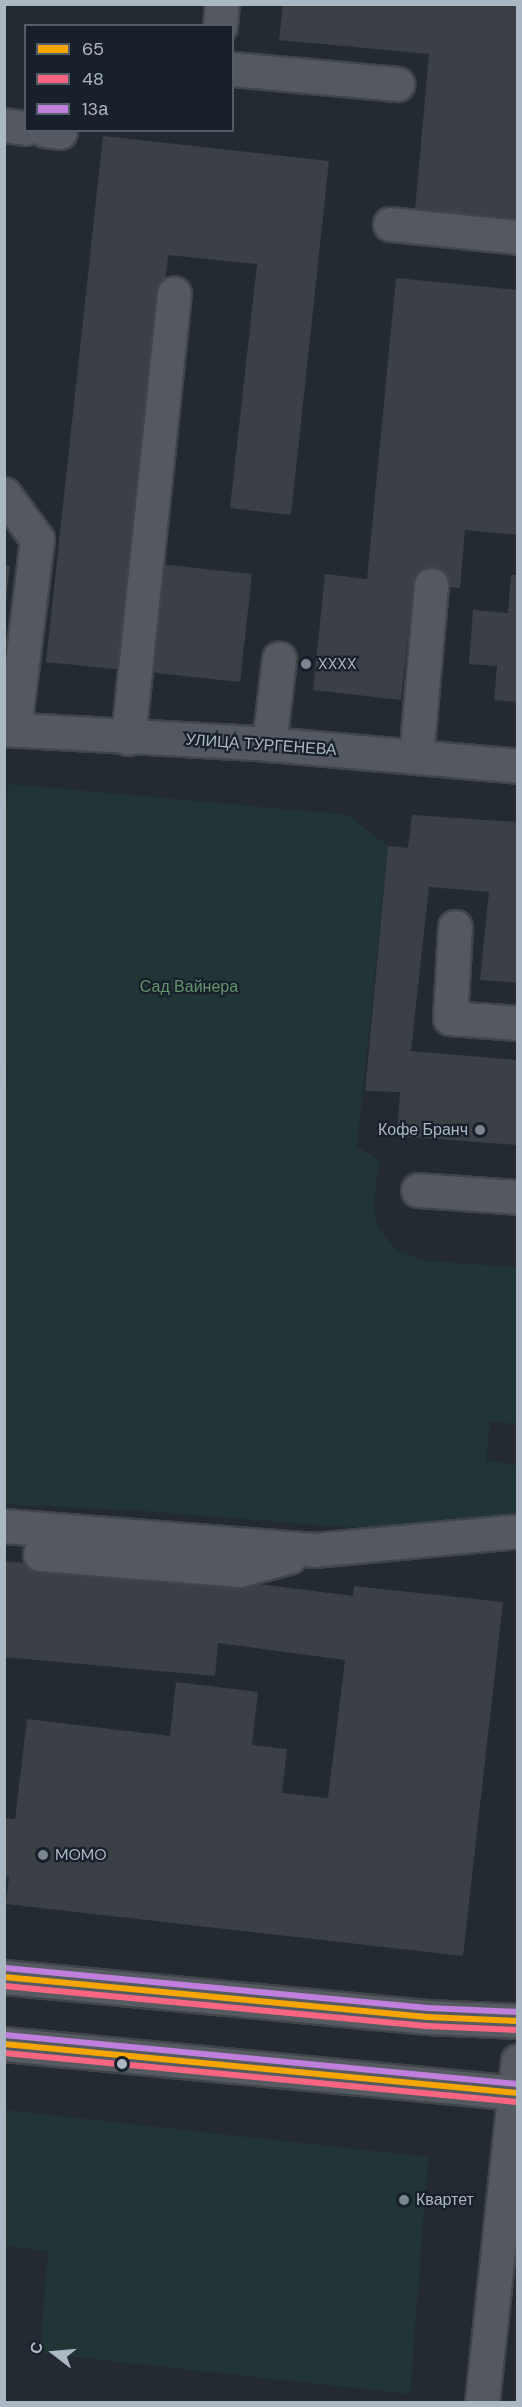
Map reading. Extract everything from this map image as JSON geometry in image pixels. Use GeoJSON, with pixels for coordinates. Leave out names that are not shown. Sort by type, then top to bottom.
{"type":"FeatureCollection","features":[{"type":"Feature","properties":{"kind":"main road"},"geometry":{"type":"LineString","coordinates":[[4,1977],[428,2017],[518,2021]]}},
{"type":"Feature","properties":{"kind":"main road"},"geometry":{"type":"LineString","coordinates":[[4,2044],[517,2082]]}},
{"type":"Feature","properties":{"kind":"street"},"geometry":{"type":"LineString","coordinates":[[220,24],[222,4]]}},
{"type":"Feature","properties":{"kind":"street"},"geometry":{"type":"LineString","coordinates":[[234,69],[397,84]]}},
{"type":"Feature","properties":{"kind":"street"},"geometry":{"type":"LineString","coordinates":[[4,125],[24,128]]}},
{"type":"Feature","properties":{"kind":"street"},"geometry":{"type":"LineString","coordinates":[[390,224],[518,237]]}},
{"type":"Feature","properties":{"kind":"street"},"geometry":{"type":"LineString","coordinates":[[128,738],[174,293]]}},
{"type":"Feature","properties":{"kind":"street"},"geometry":{"type":"LineString","coordinates":[[4,495],[37,539],[9,730]]}},
{"type":"Feature","properties":{"kind":"street"},"geometry":{"type":"LineString","coordinates":[[416,757],[431,585]]}},
{"type":"Feature","properties":{"kind":"street"},"geometry":{"type":"LineString","coordinates":[[269,744],[279,659]]}},
{"type":"Feature","properties":{"kind":"street","name":"УЛИЦА ТУРГЕНЕВА"},"geometry":{"type":"LineString","coordinates":[[9,730],[269,744],[518,766]]}},
{"type":"Feature","properties":{"kind":"street"},"geometry":{"type":"LineString","coordinates":[[455,927],[450,1018],[518,1023]]}},
{"type":"Feature","properties":{"kind":"street"},"geometry":{"type":"LineString","coordinates":[[418,1190],[518,1197]]}},
{"type":"Feature","properties":{"kind":"street"},"geometry":{"type":"LineString","coordinates":[[4,1526],[314,1550],[518,1532]]}},
{"type":"Feature","properties":{"kind":"street"},"geometry":{"type":"LineString","coordinates":[[40,1554],[239,1570],[314,1550]]}},
{"type":"Feature","properties":{"kind":"street"},"geometry":{"type":"LineString","coordinates":[[482,2403],[517,2082]]}},
{"type":"Feature","properties":{"kind":"green space","name":"Сад Вайнера"},"geometry":{"type":"Polygon","coordinates":[[[9,784],[348,815],[388,846],[357,1147],[379,1159],[374,1206],[378,1228],[397,1250],[424,1261],[517,1267],[517,1424],[490,1422],[486,1461],[517,1465],[516,1520],[395,1531],[144,1511],[5,1504],[4,1106],[8,1069],[5,1069],[4,823],[9,784]]]}},
{"type":"Feature","properties":{"kind":"green space"},"geometry":{"type":"Polygon","coordinates":[[[5,2110],[428,2157],[410,2394],[40,2353],[48,2251],[5,2246],[5,2110]]]}},
{"type":"Feature","properties":{"kind":"building"},"geometry":{"type":"Polygon","coordinates":[[[283,4],[518,4],[518,219],[415,210],[429,54],[279,40],[283,4]]]}},
{"type":"Feature","properties":{"kind":"building"},"geometry":{"type":"Polygon","coordinates":[[[103,136],[329,161],[291,515],[230,508],[257,264],[168,255],[124,670],[46,662],[103,136]]]}},
{"type":"Feature","properties":{"kind":"building"},"geometry":{"type":"Polygon","coordinates":[[[396,278],[518,290],[518,535],[465,530],[460,588],[414,584],[401,700],[313,690],[325,574],[367,579],[396,278]]]}},
{"type":"Feature","properties":{"kind":"building"},"geometry":{"type":"Polygon","coordinates":[[[159,564],[252,574],[240,682],[147,672],[159,564]]]}},
{"type":"Feature","properties":{"kind":"building"},"geometry":{"type":"Polygon","coordinates":[[[4,565],[10,566],[6,598],[4,598],[4,565]]]}},
{"type":"Feature","properties":{"kind":"building"},"geometry":{"type":"Polygon","coordinates":[[[511,575],[518,575],[518,702],[494,700],[497,666],[469,664],[473,610],[508,613],[511,575]]]}},
{"type":"Feature","properties":{"kind":"building"},"geometry":{"type":"Polygon","coordinates":[[[412,815],[518,822],[518,983],[480,980],[489,892],[429,887],[411,1051],[518,1060],[518,1145],[397,1136],[400,1092],[365,1091],[388,846],[408,848],[412,815]]]}},
{"type":"Feature","properties":{"kind":"building"},"geometry":{"type":"Polygon","coordinates":[[[4,1561],[226,1580],[353,1596],[354,1586],[503,1602],[463,1956],[6,1904],[9,1877],[4,1876],[4,1818],[15,1819],[27,1719],[170,1736],[176,1682],[258,1692],[252,1745],[287,1749],[282,1793],[328,1798],[345,1660],[218,1643],[215,1676],[4,1657],[4,1561]]]}},
{"type":"Feature","properties":{"kind":"transit line","name":"13а"},"geometry":{"type":"LineString","coordinates":[[5,1968],[428,2008],[518,2012]]}},
{"type":"Feature","properties":{"kind":"transit line","name":"65"},"geometry":{"type":"LineString","coordinates":[[4,1977],[427,2017],[518,2021]]}},
{"type":"Feature","properties":{"kind":"transit line","name":"48"},"geometry":{"type":"LineString","coordinates":[[4,1986],[426,2026],[518,2030]]}},
{"type":"Feature","properties":{"kind":"transit line","name":"13а"},"geometry":{"type":"LineString","coordinates":[[5,2035],[518,2084]]}},
{"type":"Feature","properties":{"kind":"transit line","name":"65"},"geometry":{"type":"LineString","coordinates":[[4,2044],[518,2093]]}},
{"type":"Feature","properties":{"kind":"transit line","name":"48"},"geometry":{"type":"LineString","coordinates":[[4,2053],[517,2102]]}},
{"type":"Feature","properties":{"kind":"place","name":"XXXX"},"geometry":{"type":"Point","coordinates":[306,664]}},
{"type":"Feature","properties":{"kind":"place","name":"Кофе Бранч"},"geometry":{"type":"Point","coordinates":[480,1130]}},
{"type":"Feature","properties":{"kind":"place","name":"MOMO"},"geometry":{"type":"Point","coordinates":[43,1855]}},
{"type":"Feature","properties":{"kind":"place","name":"Квартет"},"geometry":{"type":"Point","coordinates":[404,2200]}}]}
